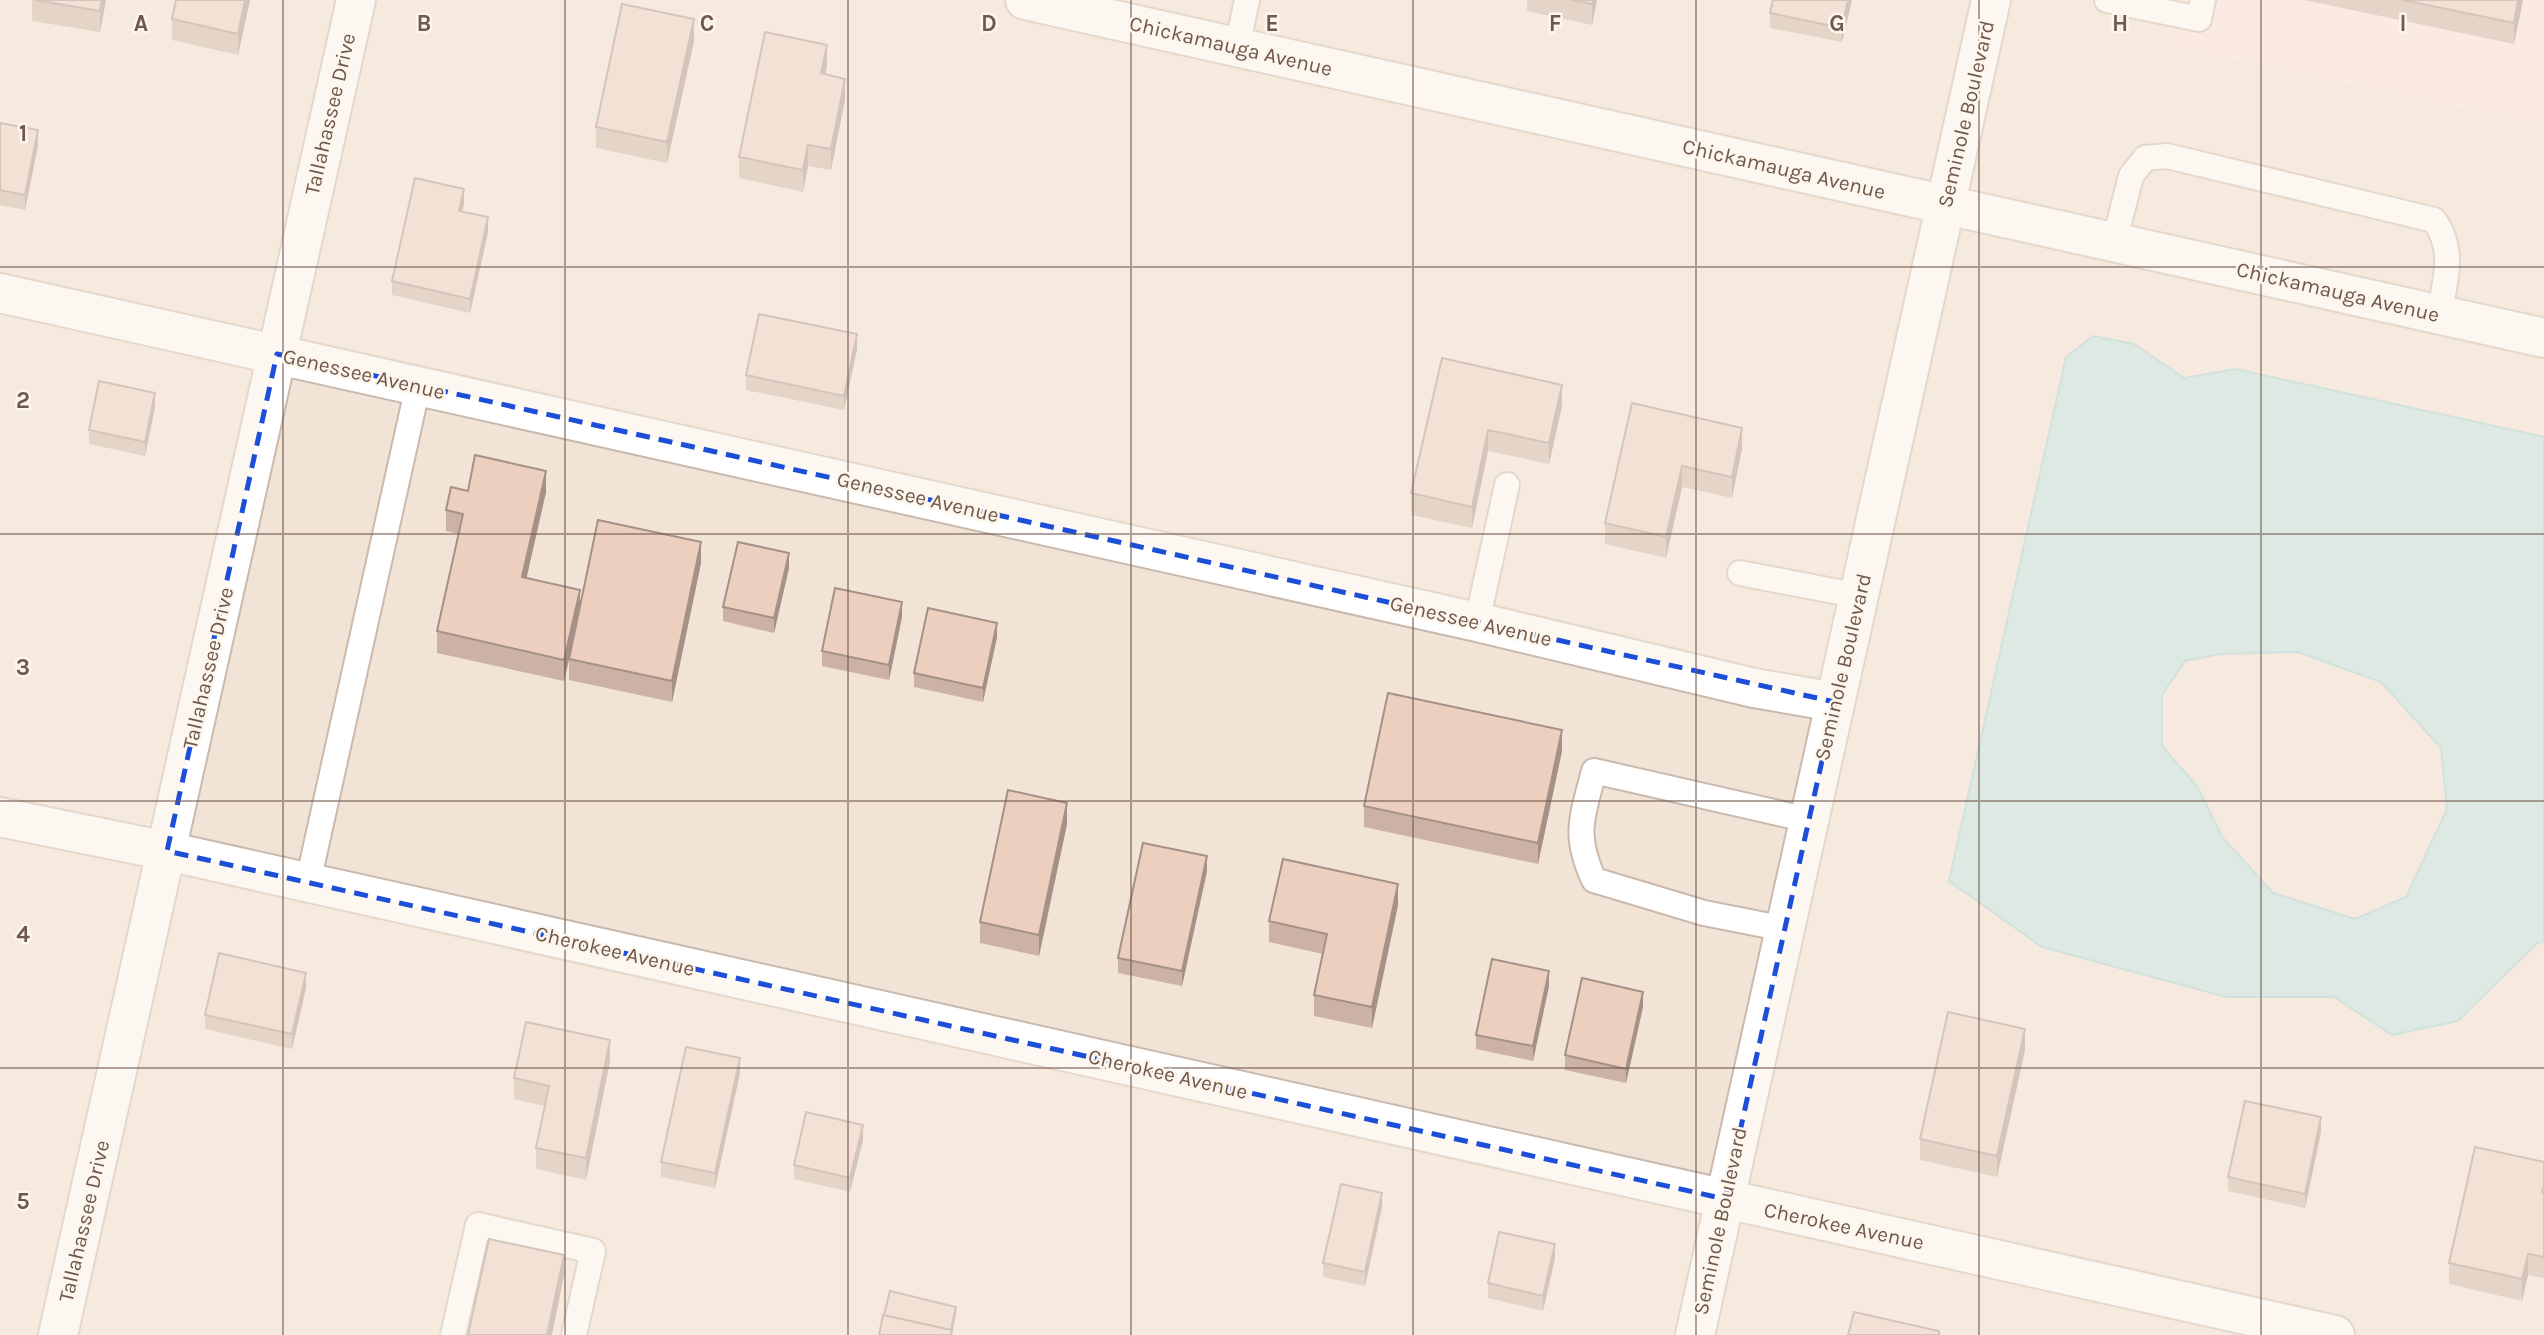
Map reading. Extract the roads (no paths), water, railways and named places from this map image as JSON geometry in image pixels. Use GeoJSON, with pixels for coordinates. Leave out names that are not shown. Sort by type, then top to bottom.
{"type":"FeatureCollection","features":[{"type":"Feature","properties":{"kind":"street","name":"Tallahassee Drive"},"geometry":{"type":"LineString","coordinates":[[58,1335],[356,0]]}},
{"type":"Feature","properties":{"kind":"street","name":"Chickamauga Avenue"},"geometry":{"type":"LineString","coordinates":[[1025,0],[2544,338]]}},
{"type":"Feature","properties":{"kind":"street","name":"Seminole Boulevard"},"geometry":{"type":"LineString","coordinates":[[1695,1335],[1991,0]]}},
{"type":"Feature","properties":{"kind":"street","name":"Genessee Avenue"},"geometry":{"type":"LineString","coordinates":[[0,293],[1477,622],[1754,688],[1835,702]]}},
{"type":"Feature","properties":{"kind":"street","name":"Cherokee Avenue"},"geometry":{"type":"LineString","coordinates":[[0,817],[167,850],[2335,1335]]}},
{"type":"Feature","properties":{"kind":"lane"},"geometry":{"type":"LineString","coordinates":[[1237,47],[1247,0]]}},
{"type":"Feature","properties":{"kind":"lane"},"geometry":{"type":"LineString","coordinates":[[2108,0],[2199,19],[2203,0]]}},
{"type":"Feature","properties":{"kind":"lane"},"geometry":{"type":"LineString","coordinates":[[2114,243],[2131,176],[2145,158],[2167,156],[2434,220],[2446,236],[2449,266],[2439,315]]}},
{"type":"Feature","properties":{"kind":"lane"},"geometry":{"type":"LineString","coordinates":[[308,882],[418,386]]}},
{"type":"Feature","properties":{"kind":"lane"},"geometry":{"type":"LineString","coordinates":[[1477,622],[1507,485]]}},
{"type":"Feature","properties":{"kind":"lane"},"geometry":{"type":"LineString","coordinates":[[1740,573],[1859,596]]}},
{"type":"Feature","properties":{"kind":"lane"},"geometry":{"type":"LineString","coordinates":[[1785,929],[1704,913],[1594,880],[1581,851],[1582,818],[1594,771],[1809,820]]}},
{"type":"Feature","properties":{"kind":"lane"},"geometry":{"type":"LineString","coordinates":[[453,1335],[478,1225],[593,1251],[574,1335]]}},
{"type":"Feature","properties":{"kind":"water"},"geometry":{"type":"Polygon","coordinates":[[[2093,336],[2134,344],[2184,378],[2236,369],[2544,437],[2544,942],[2537,943],[2458,1021],[2392,1035],[2334,997],[2226,997],[2042,947],[1949,881],[2066,357],[2093,336]],[[2298,652],[2220,654],[2185,661],[2162,695],[2162,746],[2197,786],[2223,838],[2273,893],[2355,919],[2406,897],[2447,809],[2441,748],[2381,682],[2298,652]]]}}]}
